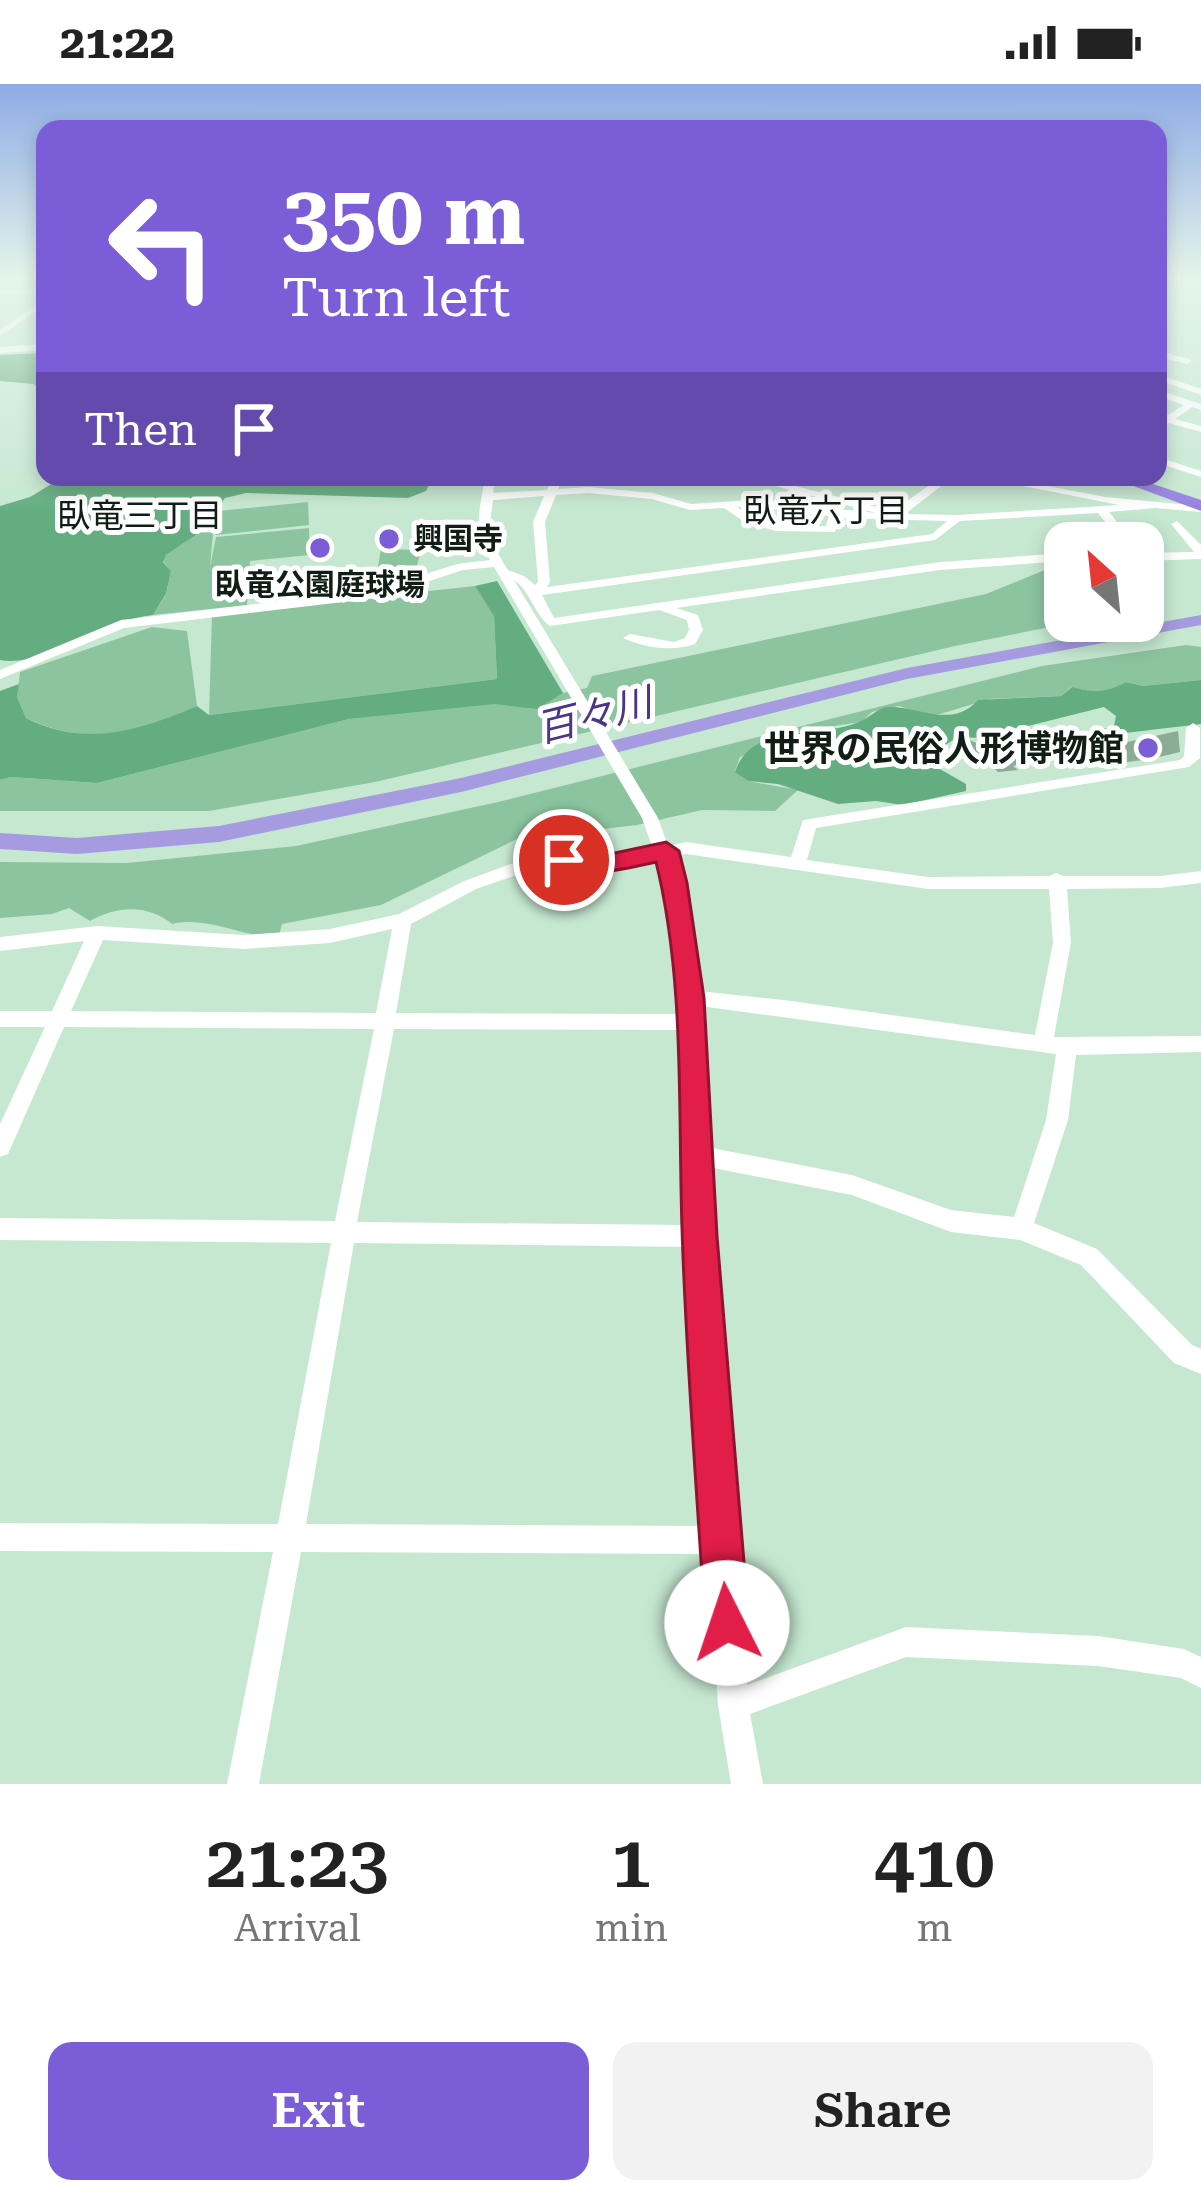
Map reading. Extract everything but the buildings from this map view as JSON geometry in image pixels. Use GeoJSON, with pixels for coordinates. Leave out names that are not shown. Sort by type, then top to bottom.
{"type":"FeatureCollection","features":[{"type":"Feature","properties":{"kind":"highway"},"geometry":{"type":"LineString","coordinates":[[1143,486],[1201,507]]}},
{"type":"Feature","properties":{"kind":"street"},"geometry":{"type":"LineString","coordinates":[[1167,356],[1187,361]]}},
{"type":"Feature","properties":{"kind":"street"},"geometry":{"type":"LineString","coordinates":[[1167,380],[1201,392]]}},
{"type":"Feature","properties":{"kind":"street"},"geometry":{"type":"LineString","coordinates":[[1167,396],[1196,405]]}},
{"type":"Feature","properties":{"kind":"street"},"geometry":{"type":"LineString","coordinates":[[1167,417],[1196,405]]}},
{"type":"Feature","properties":{"kind":"street"},"geometry":{"type":"LineString","coordinates":[[1167,422],[1201,429]]}},
{"type":"Feature","properties":{"kind":"street"},"geometry":{"type":"LineString","coordinates":[[1167,463],[1201,474]]}},
{"type":"Feature","properties":{"kind":"street"},"geometry":{"type":"LineString","coordinates":[[488,486],[483,530],[498,567],[666,851],[691,1010],[700,1236],[721,1540],[733,1705],[747,1784]]}},
{"type":"Feature","properties":{"kind":"street"},"geometry":{"type":"LineString","coordinates":[[536,592],[544,582],[539,522],[554,486]]}},
{"type":"Feature","properties":{"kind":"street"},"geometry":{"type":"LineString","coordinates":[[776,486],[838,496],[894,516]]}},
{"type":"Feature","properties":{"kind":"street"},"geometry":{"type":"LineString","coordinates":[[894,516],[936,486]]}},
{"type":"Feature","properties":{"kind":"street"},"geometry":{"type":"LineString","coordinates":[[1036,486],[1151,506]]}},
{"type":"Feature","properties":{"kind":"street"},"geometry":{"type":"LineString","coordinates":[[486,496],[610,491],[690,507],[768,503],[836,513],[957,518],[1201,507]]}},
{"type":"Feature","properties":{"kind":"street"},"geometry":{"type":"LineString","coordinates":[[727,505],[746,522],[772,528],[832,530],[836,513]]}},
{"type":"Feature","properties":{"kind":"street"},"geometry":{"type":"LineString","coordinates":[[1102,511],[1111,522]]}},
{"type":"Feature","properties":{"kind":"street"},"geometry":{"type":"LineString","coordinates":[[536,592],[934,537],[957,518]]}},
{"type":"Feature","properties":{"kind":"street"},"geometry":{"type":"LineString","coordinates":[[1177,524],[1201,554]]}},
{"type":"Feature","properties":{"kind":"street"},"geometry":{"type":"LineString","coordinates":[[1164,556],[1201,554]]}},
{"type":"Feature","properties":{"kind":"street"},"geometry":{"type":"LineString","coordinates":[[0,687],[3,671],[121,624],[377,594],[461,567],[498,567],[520,575],[536,592],[550,622],[940,566],[1044,559]]}},
{"type":"Feature","properties":{"kind":"street"},"geometry":{"type":"LineString","coordinates":[[630,638],[682,646],[694,625],[766,602]]}},
{"type":"Feature","properties":{"kind":"street"},"geometry":{"type":"LineString","coordinates":[[659,607],[694,625],[716,629]]}},
{"type":"Feature","properties":{"kind":"street"},"geometry":{"type":"LineString","coordinates":[[798,862],[809,824],[1184,764],[1192,758],[1193,728]]}},
{"type":"Feature","properties":{"kind":"street"},"geometry":{"type":"LineString","coordinates":[[0,944],[97,933],[245,942],[330,936],[403,920],[470,885],[511,870],[564,860],[615,862],[686,848],[928,883],[1160,882],[1201,877]]}},
{"type":"Feature","properties":{"kind":"street"},"geometry":{"type":"LineString","coordinates":[[1021,1228],[1057,1120],[1055,1046],[1065,914],[1056,879]]}},
{"type":"Feature","properties":{"kind":"street"},"geometry":{"type":"LineString","coordinates":[[243,1784],[335,1290],[341,1232],[403,920]]}},
{"type":"Feature","properties":{"kind":"street"},"geometry":{"type":"LineString","coordinates":[[0,1148],[97,933]]}},
{"type":"Feature","properties":{"kind":"street"},"geometry":{"type":"LineString","coordinates":[[0,1018],[384,1019],[810,1009],[1055,1046],[1201,1044]]}},
{"type":"Feature","properties":{"kind":"street"},"geometry":{"type":"LineString","coordinates":[[698,1155],[852,1185],[951,1221],[1021,1228],[1090,1257],[1183,1354],[1201,1362]]}},
{"type":"Feature","properties":{"kind":"street"},"geometry":{"type":"LineString","coordinates":[[0,1229],[700,1236]]}},
{"type":"Feature","properties":{"kind":"street"},"geometry":{"type":"LineString","coordinates":[[0,1537],[721,1540]]}},
{"type":"Feature","properties":{"kind":"street"},"geometry":{"type":"LineString","coordinates":[[733,1705],[906,1642],[1098,1651],[1184,1664],[1201,1673]]}},
{"type":"Feature","properties":{"kind":"green space"},"geometry":{"type":"Polygon","coordinates":[[[0,355],[36,355],[36,387],[0,381],[0,355]]]}},
{"type":"Feature","properties":{"kind":"green space"},"geometry":{"type":"Polygon","coordinates":[[[48,486],[428,486],[408,498],[246,493],[225,498],[202,531],[166,555],[163,562],[171,571],[166,594],[153,615],[114,625],[36,657],[0,660],[0,506],[48,486]]]}},
{"type":"Feature","properties":{"kind":"green space"},"geometry":{"type":"Polygon","coordinates":[[[308,502],[309,525],[216,535],[218,511],[308,502]]]}},
{"type":"Feature","properties":{"kind":"green space"},"geometry":{"type":"Polygon","coordinates":[[[215,511],[210,567],[216,537],[309,528],[310,555],[250,561],[247,605],[153,615],[166,595],[171,571],[163,561],[166,555],[202,531],[215,511]]]}},
{"type":"Feature","properties":{"kind":"green space"},"geometry":{"type":"Polygon","coordinates":[[[381,549],[421,550],[414,578],[374,589],[381,549]]]}},
{"type":"Feature","properties":{"kind":"green space"},"geometry":{"type":"Polygon","coordinates":[[[1044,571],[1044,628],[375,782],[209,811],[0,811],[0,780],[11,777],[97,783],[349,719],[554,695],[587,688],[592,676],[986,594],[1044,571]]]}},
{"type":"Feature","properties":{"kind":"green space"},"geometry":{"type":"Polygon","coordinates":[[[497,581],[563,693],[537,709],[494,704],[349,719],[97,783],[0,780],[0,691],[19,684],[17,697],[26,718],[91,734],[133,729],[197,706],[209,715],[497,679],[494,616],[475,586],[497,581]]]}},
{"type":"Feature","properties":{"kind":"green space"},"geometry":{"type":"Polygon","coordinates":[[[475,586],[494,615],[497,679],[209,715],[212,615],[475,586]]]}},
{"type":"Feature","properties":{"kind":"green space"},"geometry":{"type":"Polygon","coordinates":[[[152,627],[187,631],[197,706],[132,730],[92,735],[26,718],[17,697],[20,672],[152,627]]]}},
{"type":"Feature","properties":{"kind":"green space"},"geometry":{"type":"Polygon","coordinates":[[[1186,645],[1201,647],[1201,680],[1143,686],[1126,682],[1100,691],[1071,687],[1061,696],[990,699],[930,717],[899,706],[872,712],[861,722],[801,731],[740,757],[735,771],[748,781],[798,790],[775,811],[702,810],[637,825],[517,839],[381,905],[282,924],[279,936],[199,922],[172,924],[132,909],[90,921],[69,908],[0,918],[0,862],[127,863],[296,846],[498,802],[1042,666],[1186,645]]]}},
{"type":"Feature","properties":{"kind":"green space"},"geometry":{"type":"Polygon","coordinates":[[[1201,680],[1201,724],[1100,736],[1100,730],[1114,726],[1116,716],[1104,707],[1020,728],[1004,739],[958,737],[919,752],[919,757],[966,784],[966,791],[903,805],[838,804],[778,784],[748,781],[735,772],[744,756],[772,738],[845,727],[886,707],[945,715],[968,709],[978,700],[1061,696],[1072,687],[1100,691],[1126,682],[1143,686],[1201,680]]]}},
{"type":"Feature","properties":{"kind":"waterway","name":"百々川"},"geometry":{"type":"LineString","coordinates":[[0,841],[77,846],[219,834],[461,785],[907,674],[1201,620]]}},
{"type":"Feature","properties":{"kind":"place","name":"興国寺"},"geometry":{"type":"Point","coordinates":[389,539]}},
{"type":"Feature","properties":{"kind":"place","name":"臥竜公園庭球場"},"geometry":{"type":"Point","coordinates":[320,548]}},
{"type":"Feature","properties":{"kind":"place","name":"世界の民俗人形博物館"},"geometry":{"type":"Point","coordinates":[1148,748]}},
{"type":"Feature","properties":{"kind":"district","name":"臥竜六丁目"},"geometry":{"type":"Point","coordinates":[826,510]}},
{"type":"Feature","properties":{"kind":"district","name":"臥竜三丁目"},"geometry":{"type":"Point","coordinates":[140,515]}},
{"type":"Feature","properties":{"kind":"route"},"geometry":{"type":"LineString","coordinates":[[564,860],[615,862],[666,851],[674,883],[690,998],[700,1236],[727,1623]]}}]}
